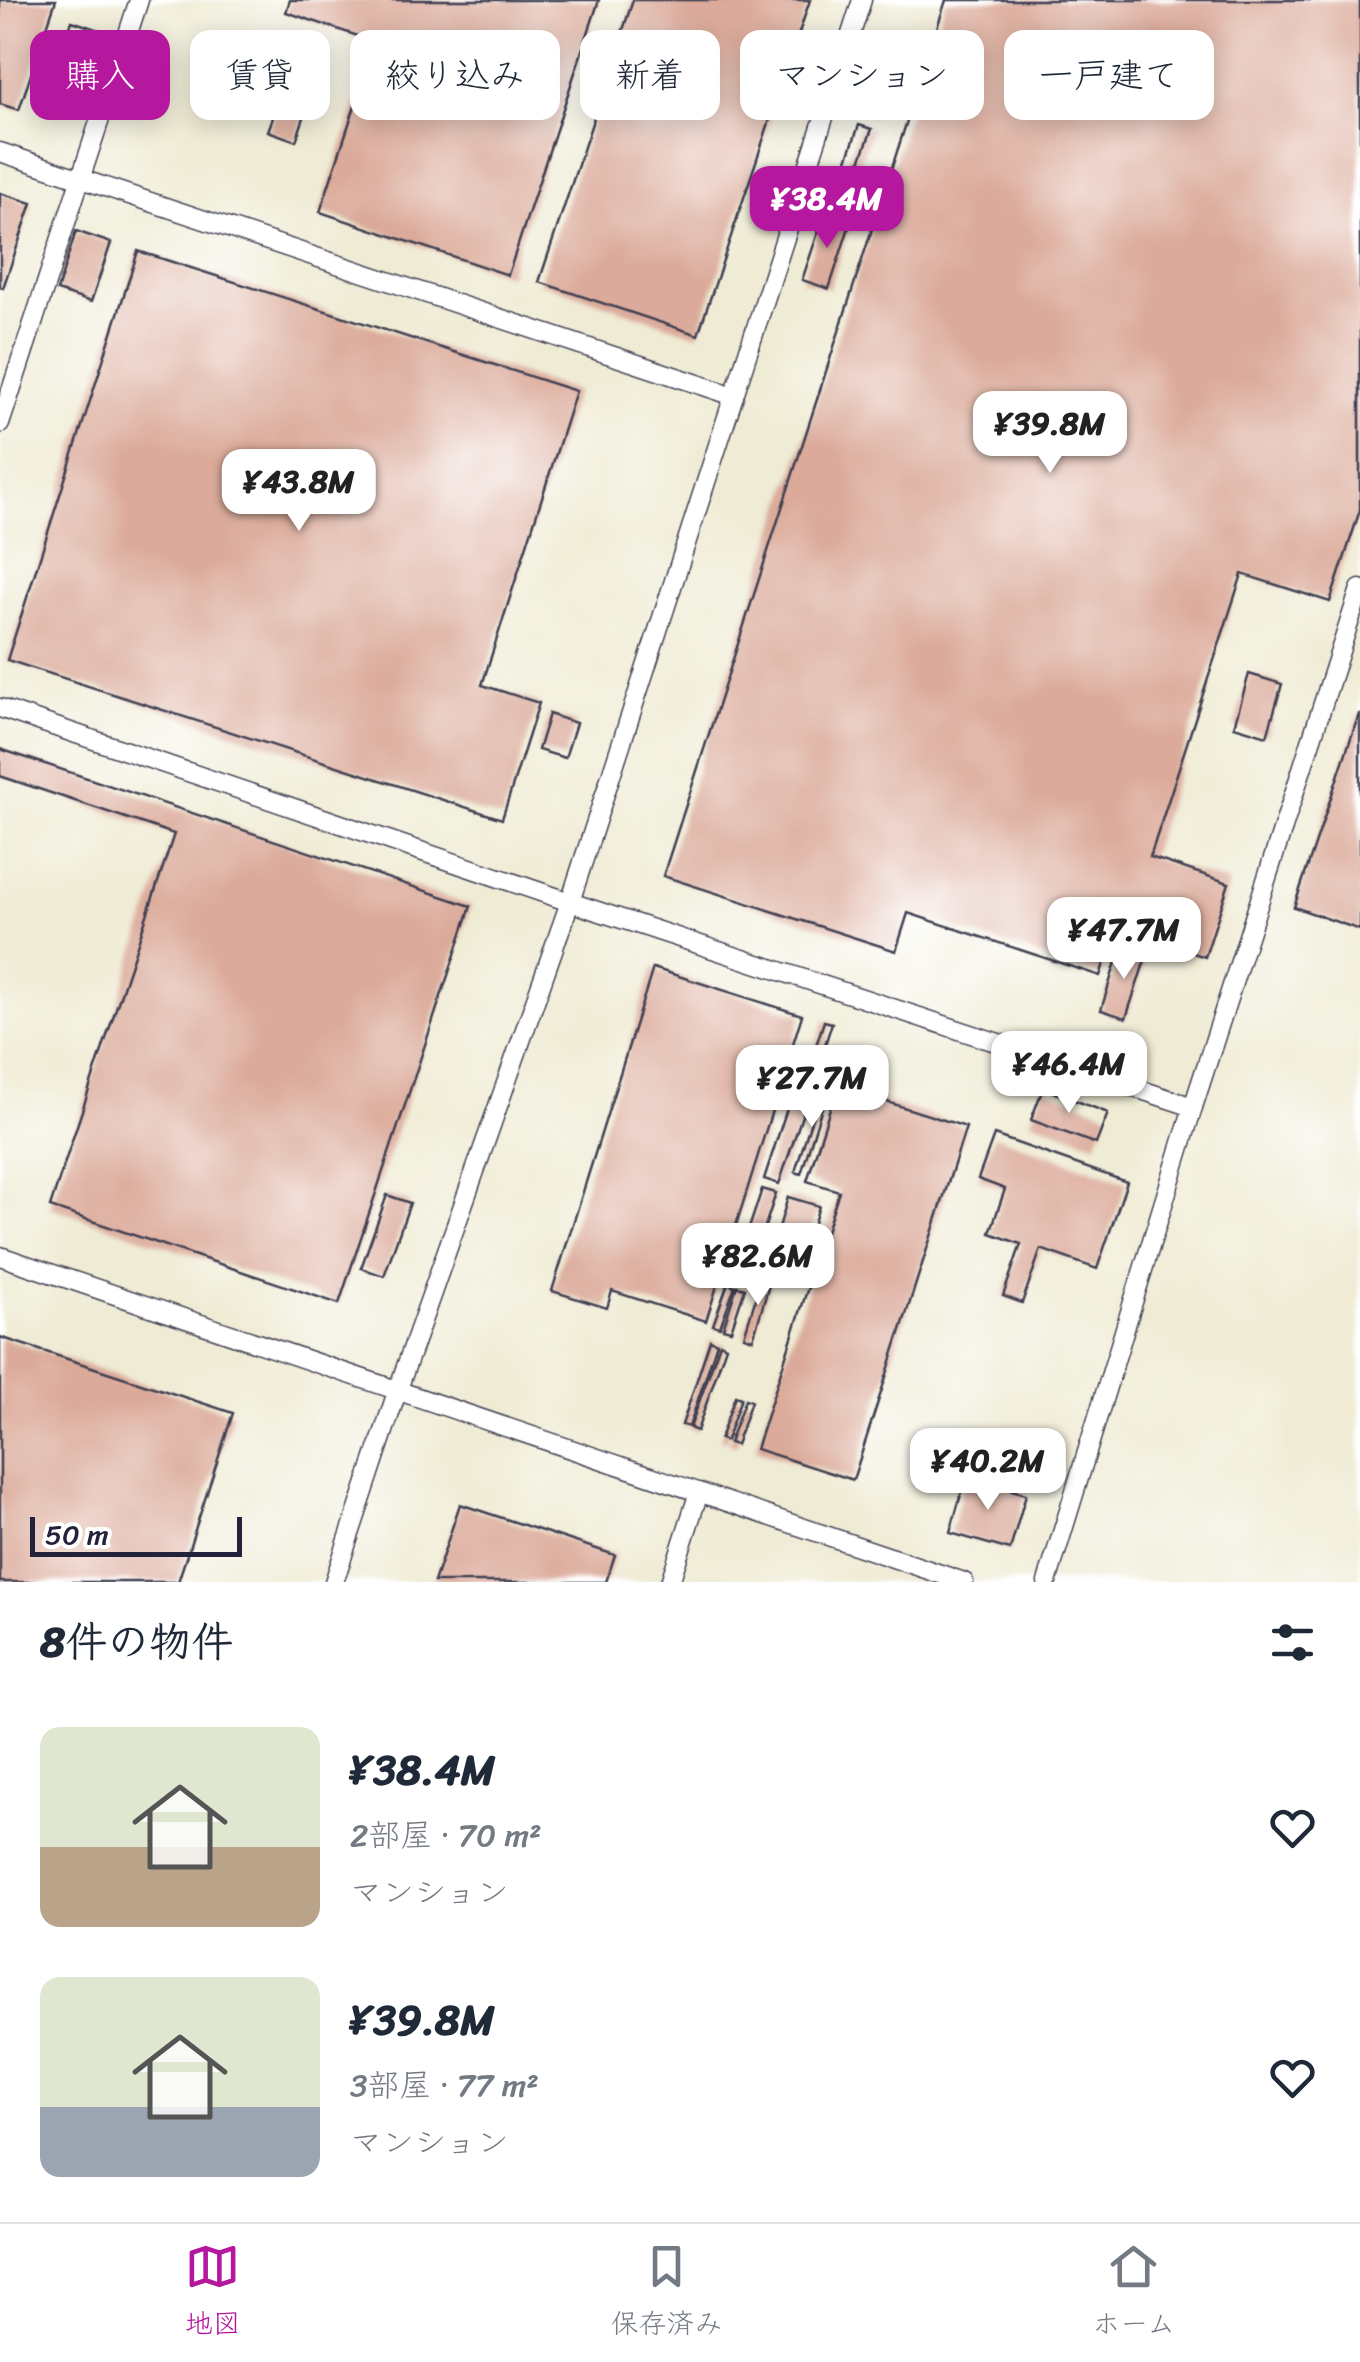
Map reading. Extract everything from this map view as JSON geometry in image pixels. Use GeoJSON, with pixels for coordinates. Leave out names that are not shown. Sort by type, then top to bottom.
{"type":"FeatureCollection","features":[{"type":"Feature","properties":{"kind":"lane"},"geometry":{"type":"LineString","coordinates":[[0,424],[139,0]]}},
{"type":"Feature","properties":{"kind":"lane"},"geometry":{"type":"LineString","coordinates":[[334,1582],[570,902],[862,0]]}},
{"type":"Feature","properties":{"kind":"lane"},"geometry":{"type":"LineString","coordinates":[[0,152],[734,396]]}},
{"type":"Feature","properties":{"kind":"lane"},"geometry":{"type":"LineString","coordinates":[[1047,1582],[1193,1108],[1360,589]]}},
{"type":"Feature","properties":{"kind":"lane"},"geometry":{"type":"LineString","coordinates":[[0,708],[1193,1108]]}},
{"type":"Feature","properties":{"kind":"lane"},"geometry":{"type":"LineString","coordinates":[[0,1256],[964,1582]]}},
{"type":"Feature","properties":{"kind":"lane"},"geometry":{"type":"LineString","coordinates":[[670,1582],[699,1492]]}},
{"type":"Feature","properties":{"kind":"building"},"geometry":{"type":"Polygon","coordinates":[[[0,0],[56,0],[46,30],[30,30],[30,77],[19,110],[0,104],[0,0]]]}},
{"type":"Feature","properties":{"kind":"building"},"geometry":{"type":"Polygon","coordinates":[[[290,0],[599,0],[589,30],[580,30],[580,57],[560,118],[560,30],[350,30],[350,33],[286,12],[290,0]]]}},
{"type":"Feature","properties":{"kind":"building"},"geometry":{"type":"Polygon","coordinates":[[[633,0],[810,0],[800,30],[740,30],[740,120],[770,120],[698,335],[539,282],[593,120],[720,120],[720,30],[623,30],[633,0]]]}},
{"type":"Feature","properties":{"kind":"building"},"geometry":{"type":"Polygon","coordinates":[[[946,0],[1360,0],[1360,510],[1330,602],[1242,574],[1150,857],[1229,883],[1205,957],[1116,927],[1100,976],[908,913],[896,951],[663,876],[907,120],[984,120],[984,30],[936,30],[946,0]]]}},
{"type":"Feature","properties":{"kind":"building"},"geometry":{"type":"Polygon","coordinates":[[[72,21],[99,30],[69,30],[72,21]]]}},
{"type":"Feature","properties":{"kind":"building"},"geometry":{"type":"Polygon","coordinates":[[[272,120],[303,120],[296,141],[268,131],[272,120]]]}},
{"type":"Feature","properties":{"kind":"building"},"geometry":{"type":"Polygon","coordinates":[[[350,120],[559,120],[508,275],[320,212],[350,120]]]}},
{"type":"Feature","properties":{"kind":"building"},"geometry":{"type":"Polygon","coordinates":[[[859,125],[872,129],[857,170],[845,166],[859,125]]]}},
{"type":"Feature","properties":{"kind":"building"},"geometry":{"type":"Polygon","coordinates":[[[0,193],[32,203],[3,288],[0,287],[0,193]]]}},
{"type":"Feature","properties":{"kind":"building"},"geometry":{"type":"Polygon","coordinates":[[[825,212],[851,221],[829,289],[802,280],[825,212]]]}},
{"type":"Feature","properties":{"kind":"building"},"geometry":{"type":"Polygon","coordinates":[[[76,231],[111,243],[91,302],[57,291],[76,231]]]}},
{"type":"Feature","properties":{"kind":"building"},"geometry":{"type":"Polygon","coordinates":[[[138,251],[576,391],[482,685],[539,703],[502,819],[7,660],[138,251]]]}},
{"type":"Feature","properties":{"kind":"building"},"geometry":{"type":"Polygon","coordinates":[[[1249,674],[1282,684],[1267,736],[1234,726],[1249,674]]]}},
{"type":"Feature","properties":{"kind":"building"},"geometry":{"type":"Polygon","coordinates":[[[549,714],[576,723],[565,758],[538,750],[549,714]]]}},
{"type":"Feature","properties":{"kind":"building"},"geometry":{"type":"Polygon","coordinates":[[[1360,714],[1360,930],[1294,907],[1360,714]]]}},
{"type":"Feature","properties":{"kind":"building"},"geometry":{"type":"Polygon","coordinates":[[[0,749],[471,906],[339,1304],[50,1207],[174,834],[0,776],[0,749]]]}},
{"type":"Feature","properties":{"kind":"building"},"geometry":{"type":"Polygon","coordinates":[[[1121,946],[1147,954],[1126,1018],[1101,1010],[1121,946]]]}},
{"type":"Feature","properties":{"kind":"building"},"geometry":{"type":"Polygon","coordinates":[[[653,968],[802,1015],[706,1321],[612,1291],[607,1308],[552,1291],[653,968]]]}},
{"type":"Feature","properties":{"kind":"building"},"geometry":{"type":"Polygon","coordinates":[[[824,1021],[832,1023],[812,1085],[804,1082],[824,1021]]]}},
{"type":"Feature","properties":{"kind":"building"},"geometry":{"type":"Polygon","coordinates":[[[822,1086],[828,1088],[801,1174],[795,1172],[822,1086]]]}},
{"type":"Feature","properties":{"kind":"building"},"geometry":{"type":"Polygon","coordinates":[[[837,1086],[966,1127],[853,1480],[756,1449],[839,1191],[807,1181],[837,1086]]]}},
{"type":"Feature","properties":{"kind":"building"},"geometry":{"type":"Polygon","coordinates":[[[1043,1088],[1108,1113],[1096,1144],[1031,1120],[1043,1088]]]}},
{"type":"Feature","properties":{"kind":"building"},"geometry":{"type":"Polygon","coordinates":[[[792,1093],[808,1098],[779,1184],[764,1179],[792,1093]]]}},
{"type":"Feature","properties":{"kind":"building"},"geometry":{"type":"Polygon","coordinates":[[[994,1135],[1127,1182],[1097,1269],[1041,1249],[1022,1303],[1003,1296],[1021,1244],[990,1233],[1005,1189],[978,1179],[994,1135]]]}},
{"type":"Feature","properties":{"kind":"building"},"geometry":{"type":"Polygon","coordinates":[[[762,1189],[776,1193],[748,1278],[734,1274],[762,1189]]]}},
{"type":"Feature","properties":{"kind":"building"},"geometry":{"type":"Polygon","coordinates":[[[387,1195],[410,1203],[384,1276],[361,1268],[387,1195]]]}},
{"type":"Feature","properties":{"kind":"building"},"geometry":{"type":"Polygon","coordinates":[[[788,1197],[819,1206],[799,1271],[769,1262],[788,1197]]]}},
{"type":"Feature","properties":{"kind":"building"},"geometry":{"type":"Polygon","coordinates":[[[763,1275],[771,1278],[753,1339],[744,1336],[763,1275]]]}},
{"type":"Feature","properties":{"kind":"building"},"geometry":{"type":"Polygon","coordinates":[[[728,1283],[735,1286],[720,1327],[713,1325],[728,1283]]]}},
{"type":"Feature","properties":{"kind":"building"},"geometry":{"type":"Polygon","coordinates":[[[737,1286],[745,1288],[731,1330],[723,1328],[737,1286]]]}},
{"type":"Feature","properties":{"kind":"building"},"geometry":{"type":"Polygon","coordinates":[[[0,1337],[233,1413],[178,1582],[0,1582],[0,1337]]]}},
{"type":"Feature","properties":{"kind":"building"},"geometry":{"type":"Polygon","coordinates":[[[710,1340],[717,1343],[689,1427],[682,1425],[710,1340]]]}},
{"type":"Feature","properties":{"kind":"building"},"geometry":{"type":"Polygon","coordinates":[[[720,1343],[726,1346],[697,1431],[690,1428],[720,1343]]]}},
{"type":"Feature","properties":{"kind":"building"},"geometry":{"type":"Polygon","coordinates":[[[735,1396],[741,1398],[726,1441],[720,1439],[735,1396]]]}},
{"type":"Feature","properties":{"kind":"building"},"geometry":{"type":"Polygon","coordinates":[[[745,1399],[751,1401],[736,1445],[729,1443],[745,1399]]]}},
{"type":"Feature","properties":{"kind":"building"},"geometry":{"type":"Polygon","coordinates":[[[966,1477],[1026,1494],[1010,1550],[950,1533],[966,1477]]]}},
{"type":"Feature","properties":{"kind":"building"},"geometry":{"type":"Polygon","coordinates":[[[460,1504],[615,1555],[606,1582],[434,1582],[460,1504]]]}}]}
